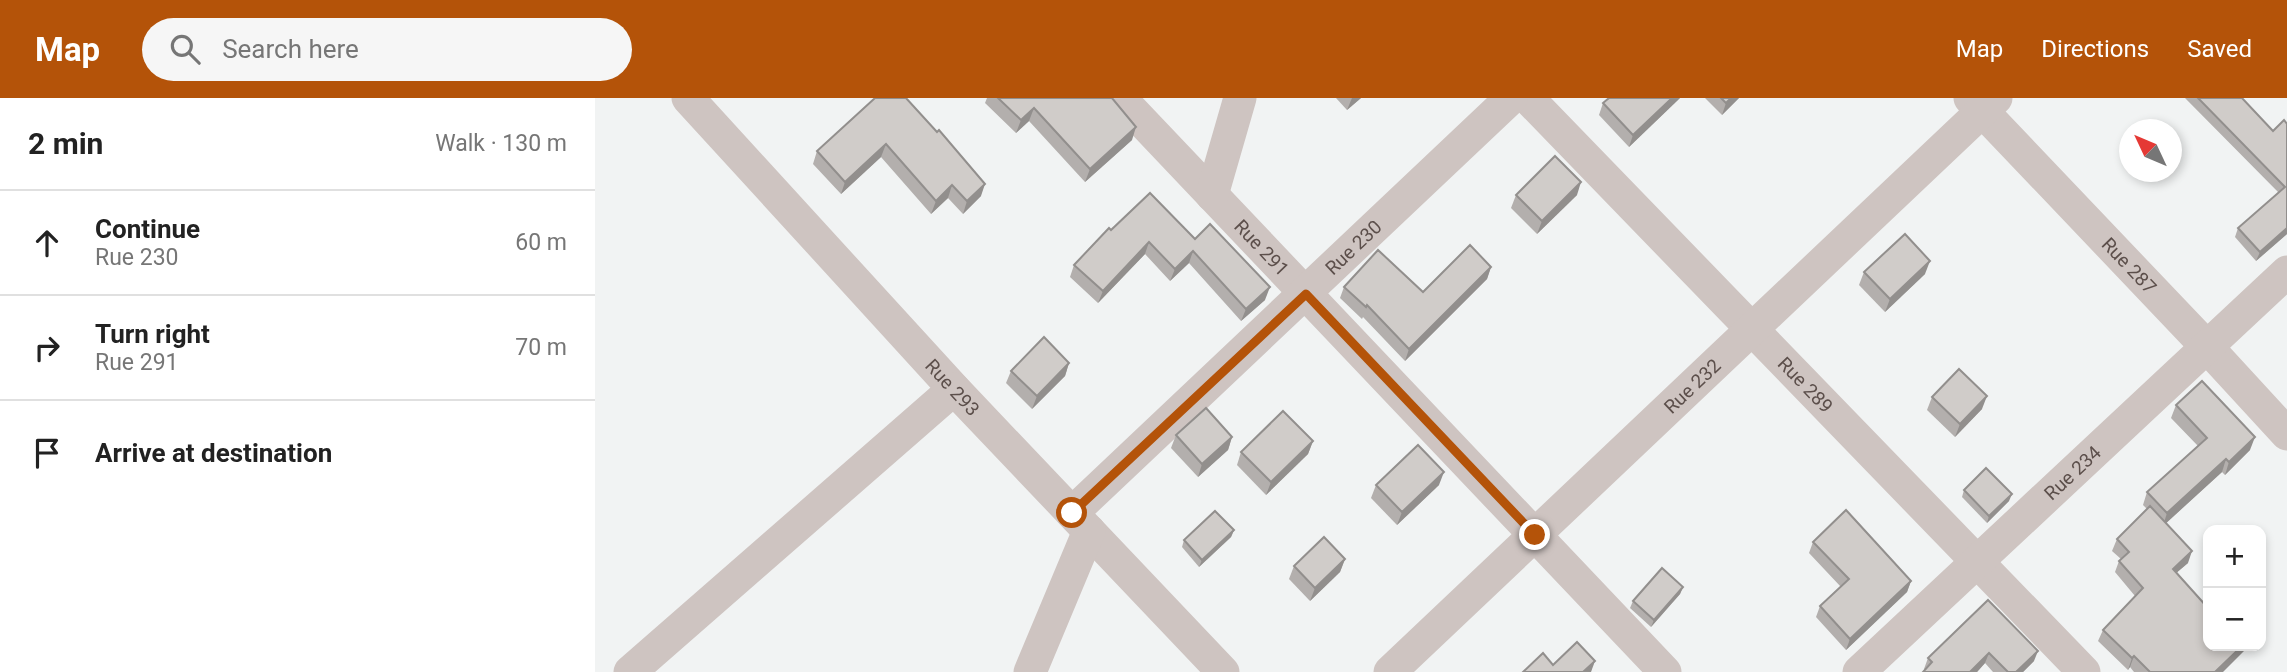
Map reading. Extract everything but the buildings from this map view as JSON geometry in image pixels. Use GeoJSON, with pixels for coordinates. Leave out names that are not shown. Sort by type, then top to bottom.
{"type":"FeatureCollection","features":[{"type":"Feature","properties":{"kind":"street","name":"Rue 293"},"geometry":{"type":"LineString","coordinates":[[688,98],[954,389],[1223,672]]}},
{"type":"Feature","properties":{"kind":"street","name":"Rue 291"},"geometry":{"type":"LineString","coordinates":[[1121,98],[1665,672]]}},
{"type":"Feature","properties":{"kind":"street"},"geometry":{"type":"LineString","coordinates":[[1212,195],[1240,98]]}},
{"type":"Feature","properties":{"kind":"street","name":"Rue 230"},"geometry":{"type":"LineString","coordinates":[[1081,522],[1306,294],[1511,98]]}},
{"type":"Feature","properties":{"kind":"street","name":"Rue 289"},"geometry":{"type":"LineString","coordinates":[[1528,98],[2084,672]]}},
{"type":"Feature","properties":{"kind":"street","name":"Rue 232"},"geometry":{"type":"LineString","coordinates":[[1390,672],[1752,330],[1983,102]]}},
{"type":"Feature","properties":{"kind":"street","name":"Rue 287"},"geometry":{"type":"LineString","coordinates":[[1983,102],[2287,434]]}},
{"type":"Feature","properties":{"kind":"street","name":"Rue 234"},"geometry":{"type":"LineString","coordinates":[[1859,672],[2287,272]]}},
{"type":"Feature","properties":{"kind":"street"},"geometry":{"type":"LineString","coordinates":[[629,672],[954,389]]}},
{"type":"Feature","properties":{"kind":"street"},"geometry":{"type":"LineString","coordinates":[[1030,672],[1081,522]]}},
{"type":"Feature","properties":{"kind":"route"},"geometry":{"type":"LineString","coordinates":[[1072,513],[1306,294],[1535,535]]}}]}
